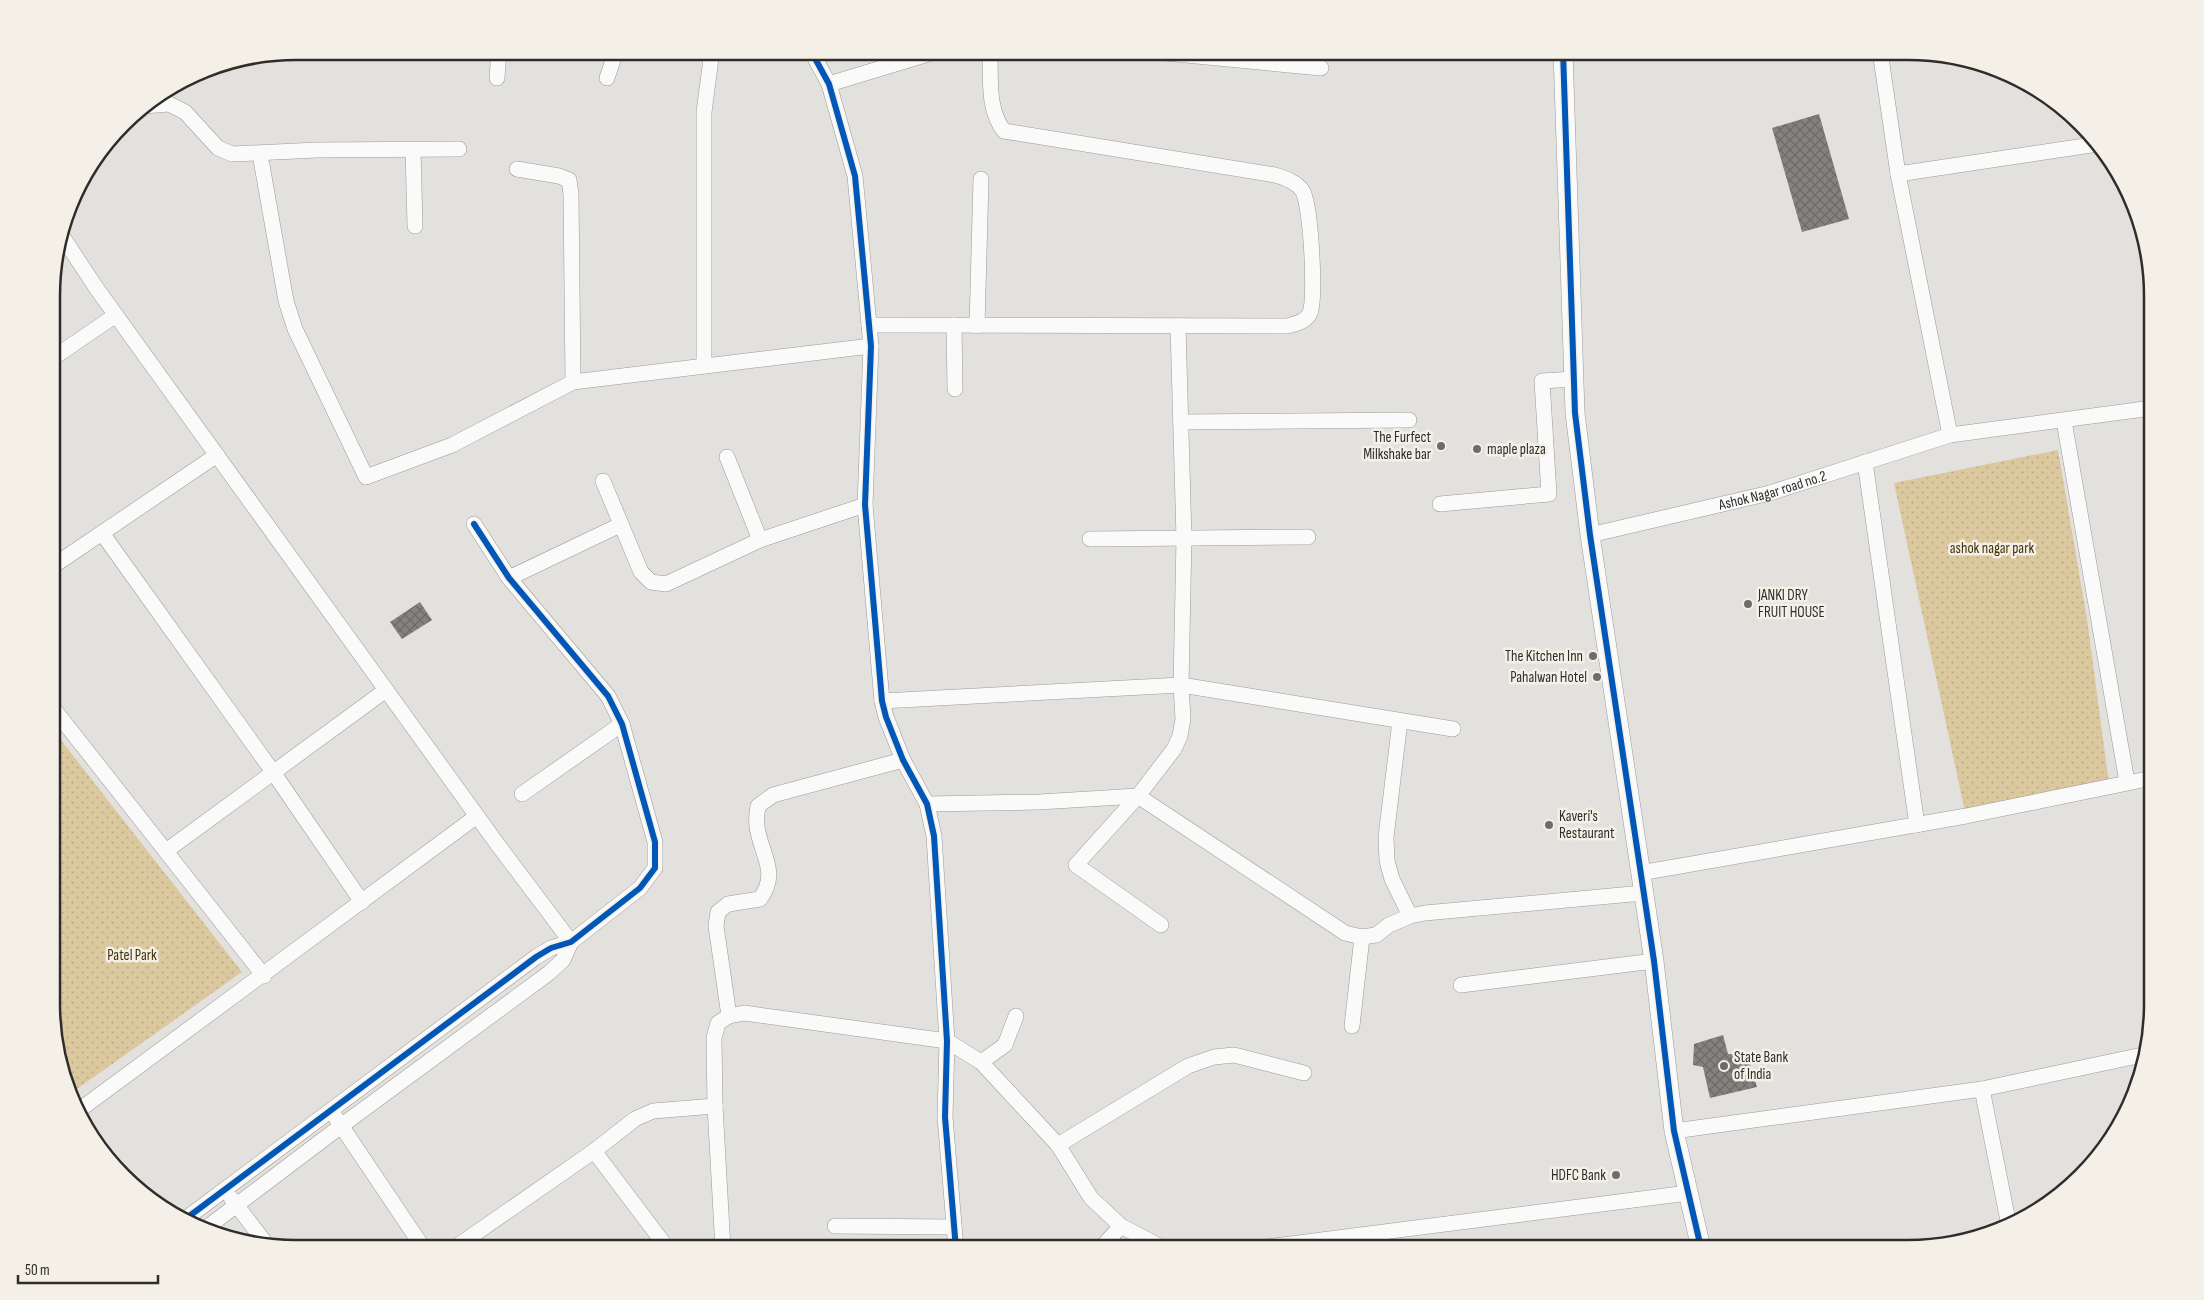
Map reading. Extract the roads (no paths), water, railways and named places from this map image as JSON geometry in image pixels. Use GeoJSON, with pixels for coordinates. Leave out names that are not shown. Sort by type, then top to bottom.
{"type":"FeatureCollection","features":[{"type":"Feature","properties":{"kind":"street"},"geometry":{"type":"LineString","coordinates":[[497,78],[498,60]]}},
{"type":"Feature","properties":{"kind":"street"},"geometry":{"type":"LineString","coordinates":[[607,78],[613,60]]}},
{"type":"Feature","properties":{"kind":"street"},"geometry":{"type":"LineString","coordinates":[[704,366],[704,112],[711,60]]}},
{"type":"Feature","properties":{"kind":"street"},"geometry":{"type":"LineString","coordinates":[[816,60],[829,84],[855,176],[871,346],[865,505],[882,701],[886,717],[903,760],[927,804],[934,836],[947,1041],[945,1117],[955,1240]]}},
{"type":"Feature","properties":{"kind":"street"},"geometry":{"type":"LineString","coordinates":[[829,84],[908,60]]}},
{"type":"Feature","properties":{"kind":"street"},"geometry":{"type":"LineString","coordinates":[[869,325],[1287,326],[1300,323],[1310,315],[1313,298],[1308,208],[1302,190],[1292,181],[1275,175],[1004,131],[996,120],[993,109],[990,60]]}},
{"type":"Feature","properties":{"kind":"street"},"geometry":{"type":"LineString","coordinates":[[1238,60],[1321,68]]}},
{"type":"Feature","properties":{"kind":"street"},"geometry":{"type":"LineString","coordinates":[[1563,60],[1575,413],[1590,535],[1654,961],[1674,1130],[1699,1240]]}},
{"type":"Feature","properties":{"kind":"street"},"geometry":{"type":"LineString","coordinates":[[1881,60],[1898,174],[1950,435]]}},
{"type":"Feature","properties":{"kind":"street"},"geometry":{"type":"LineString","coordinates":[[158,105],[169,104],[185,112],[218,148],[232,154],[317,150],[459,150]]}},
{"type":"Feature","properties":{"kind":"street"},"geometry":{"type":"LineString","coordinates":[[1898,174],[2089,145]]}},
{"type":"Feature","properties":{"kind":"street"},"geometry":{"type":"LineString","coordinates":[[413,150],[415,226]]}},
{"type":"Feature","properties":{"kind":"street"},"geometry":{"type":"LineString","coordinates":[[260,154],[286,301],[295,329],[366,478],[452,445],[573,382],[871,346]]}},
{"type":"Feature","properties":{"kind":"street"},"geometry":{"type":"LineString","coordinates":[[517,169],[559,176],[569,180],[572,194],[573,382]]}},
{"type":"Feature","properties":{"kind":"street"},"geometry":{"type":"LineString","coordinates":[[977,326],[981,179]]}},
{"type":"Feature","properties":{"kind":"street"},"geometry":{"type":"LineString","coordinates":[[66,243],[116,315],[386,690],[571,942]]}},
{"type":"Feature","properties":{"kind":"street"},"geometry":{"type":"LineString","coordinates":[[60,353],[116,315]]}},
{"type":"Feature","properties":{"kind":"street"},"geometry":{"type":"LineString","coordinates":[[954,325],[955,389]]}},
{"type":"Feature","properties":{"kind":"street"},"geometry":{"type":"LineString","coordinates":[[1161,925],[1076,866],[1138,796],[1174,749],[1180,736],[1183,719],[1181,685],[1184,538],[1178,326]]}},
{"type":"Feature","properties":{"kind":"street"},"geometry":{"type":"LineString","coordinates":[[1440,504],[1549,494],[1542,381],[1574,379]]}},
{"type":"Feature","properties":{"kind":"street","name":"Ashok Nagar road no.2"},"geometry":{"type":"LineString","coordinates":[[1590,535],[1770,493],[1950,435],[2144,409]]}},
{"type":"Feature","properties":{"kind":"street"},"geometry":{"type":"LineString","coordinates":[[1181,422],[1409,420]]}},
{"type":"Feature","properties":{"kind":"street"},"geometry":{"type":"LineString","coordinates":[[2064,421],[2127,782]]}},
{"type":"Feature","properties":{"kind":"street"},"geometry":{"type":"LineString","coordinates":[[60,561],[217,455]]}},
{"type":"Feature","properties":{"kind":"street"},"geometry":{"type":"LineString","coordinates":[[726,457],[760,540]]}},
{"type":"Feature","properties":{"kind":"street"},"geometry":{"type":"LineString","coordinates":[[1865,462],[1917,825]]}},
{"type":"Feature","properties":{"kind":"street"},"geometry":{"type":"LineString","coordinates":[[603,481],[641,572],[651,582],[666,584],[760,540],[865,505]]}},
{"type":"Feature","properties":{"kind":"street"},"geometry":{"type":"LineString","coordinates":[[191,1215],[536,958],[551,948],[571,942],[640,888],[655,868],[655,842],[622,724],[608,696],[509,578],[474,524]]}},
{"type":"Feature","properties":{"kind":"street"},"geometry":{"type":"LineString","coordinates":[[509,578],[620,525]]}},
{"type":"Feature","properties":{"kind":"street"},"geometry":{"type":"LineString","coordinates":[[102,532],[273,772],[362,902]]}},
{"type":"Feature","properties":{"kind":"street"},"geometry":{"type":"LineString","coordinates":[[1090,538],[1308,537]]}},
{"type":"Feature","properties":{"kind":"street"},"geometry":{"type":"LineString","coordinates":[[882,701],[1181,685],[1453,729]]}},
{"type":"Feature","properties":{"kind":"street"},"geometry":{"type":"LineString","coordinates":[[166,851],[386,690]]}},
{"type":"Feature","properties":{"kind":"street"},"geometry":{"type":"LineString","coordinates":[[60,717],[264,976]]}},
{"type":"Feature","properties":{"kind":"street"},"geometry":{"type":"LineString","coordinates":[[1400,720],[1386,837],[1387,861],[1392,879],[1410,916]]}},
{"type":"Feature","properties":{"kind":"street"},"geometry":{"type":"LineString","coordinates":[[522,794],[622,724]]}},
{"type":"Feature","properties":{"kind":"street"},"geometry":{"type":"LineString","coordinates":[[729,1016],[716,926],[718,912],[728,904],[760,899],[768,888],[769,869],[757,826],[758,806],[773,795],[903,760]]}},
{"type":"Feature","properties":{"kind":"street"},"geometry":{"type":"LineString","coordinates":[[1640,873],[1917,825],[2144,779]]}},
{"type":"Feature","properties":{"kind":"street"},"geometry":{"type":"LineString","coordinates":[[927,804],[1040,802],[1138,796],[1345,933],[1362,937],[1376,935],[1389,925],[1410,916],[1425,913],[1643,893]]}},
{"type":"Feature","properties":{"kind":"street"},"geometry":{"type":"LineString","coordinates":[[84,1107],[264,976],[477,816]]}},
{"type":"Feature","properties":{"kind":"street"},"geometry":{"type":"LineString","coordinates":[[1352,1026],[1362,937]]}},
{"type":"Feature","properties":{"kind":"street"},"geometry":{"type":"LineString","coordinates":[[212,1224],[341,1126],[549,973],[562,960],[571,942]]}},
{"type":"Feature","properties":{"kind":"street"},"geometry":{"type":"LineString","coordinates":[[1461,985],[1654,961]]}},
{"type":"Feature","properties":{"kind":"street"},"geometry":{"type":"LineString","coordinates":[[722,1240],[715,1106],[714,1038],[718,1023],[729,1016],[744,1013],[947,1041],[981,1062],[1058,1145],[1091,1198],[1122,1226],[1148,1240]]}},
{"type":"Feature","properties":{"kind":"street"},"geometry":{"type":"LineString","coordinates":[[981,1062],[1005,1045],[1016,1016]]}},
{"type":"Feature","properties":{"kind":"street"},"geometry":{"type":"LineString","coordinates":[[1058,1145],[1188,1066],[1214,1057],[1234,1055],[1304,1073]]}},
{"type":"Feature","properties":{"kind":"street"},"geometry":{"type":"LineString","coordinates":[[1674,1130],[1982,1089],[2138,1056]]}},
{"type":"Feature","properties":{"kind":"street"},"geometry":{"type":"LineString","coordinates":[[1982,1089],[2007,1218]]}},
{"type":"Feature","properties":{"kind":"street"},"geometry":{"type":"LineString","coordinates":[[466,1240],[594,1151],[635,1119],[653,1111],[715,1106]]}},
{"type":"Feature","properties":{"kind":"street"},"geometry":{"type":"LineString","coordinates":[[331,1110],[418,1240]]}},
{"type":"Feature","properties":{"kind":"street"},"geometry":{"type":"LineString","coordinates":[[594,1151],[661,1240]]}},
{"type":"Feature","properties":{"kind":"street"},"geometry":{"type":"LineString","coordinates":[[225,1190],[261,1237]]}},
{"type":"Feature","properties":{"kind":"street"},"geometry":{"type":"LineString","coordinates":[[1321,1240],[1688,1193]]}},
{"type":"Feature","properties":{"kind":"street"},"geometry":{"type":"LineString","coordinates":[[835,1226],[954,1227]]}},
{"type":"Feature","properties":{"kind":"street"},"geometry":{"type":"LineString","coordinates":[[1109,1240],[1122,1226]]}},
{"type":"Feature","properties":{"kind":"place","name":"The Furfect Milkshake bar"},"geometry":{"type":"Point","coordinates":[1441,446]}},
{"type":"Feature","properties":{"kind":"place","name":"maple plaza"},"geometry":{"type":"Point","coordinates":[1477,449]}},
{"type":"Feature","properties":{"kind":"place","name":"JANKI DRY FRUIT HOUSE"},"geometry":{"type":"Point","coordinates":[1748,604]}},
{"type":"Feature","properties":{"kind":"place","name":"The Kitchen Inn"},"geometry":{"type":"Point","coordinates":[1593,656]}},
{"type":"Feature","properties":{"kind":"place","name":"Pahalwan Hotel"},"geometry":{"type":"Point","coordinates":[1597,677]}},
{"type":"Feature","properties":{"kind":"place","name":"Kaveri's Restaurant"},"geometry":{"type":"Point","coordinates":[1549,825]}},
{"type":"Feature","properties":{"kind":"place","name":"State Bank of India"},"geometry":{"type":"Point","coordinates":[1724,1066]}},
{"type":"Feature","properties":{"kind":"place","name":"HDFC Bank"},"geometry":{"type":"Point","coordinates":[1616,1175]}},
{"type":"Feature","properties":{"kind":"park label","name":"ashok nagar park"},"geometry":{"type":"Point","coordinates":[1992,548]}},
{"type":"Feature","properties":{"kind":"park label","name":"Patel Park"},"geometry":{"type":"Point","coordinates":[132,955]}}]}
